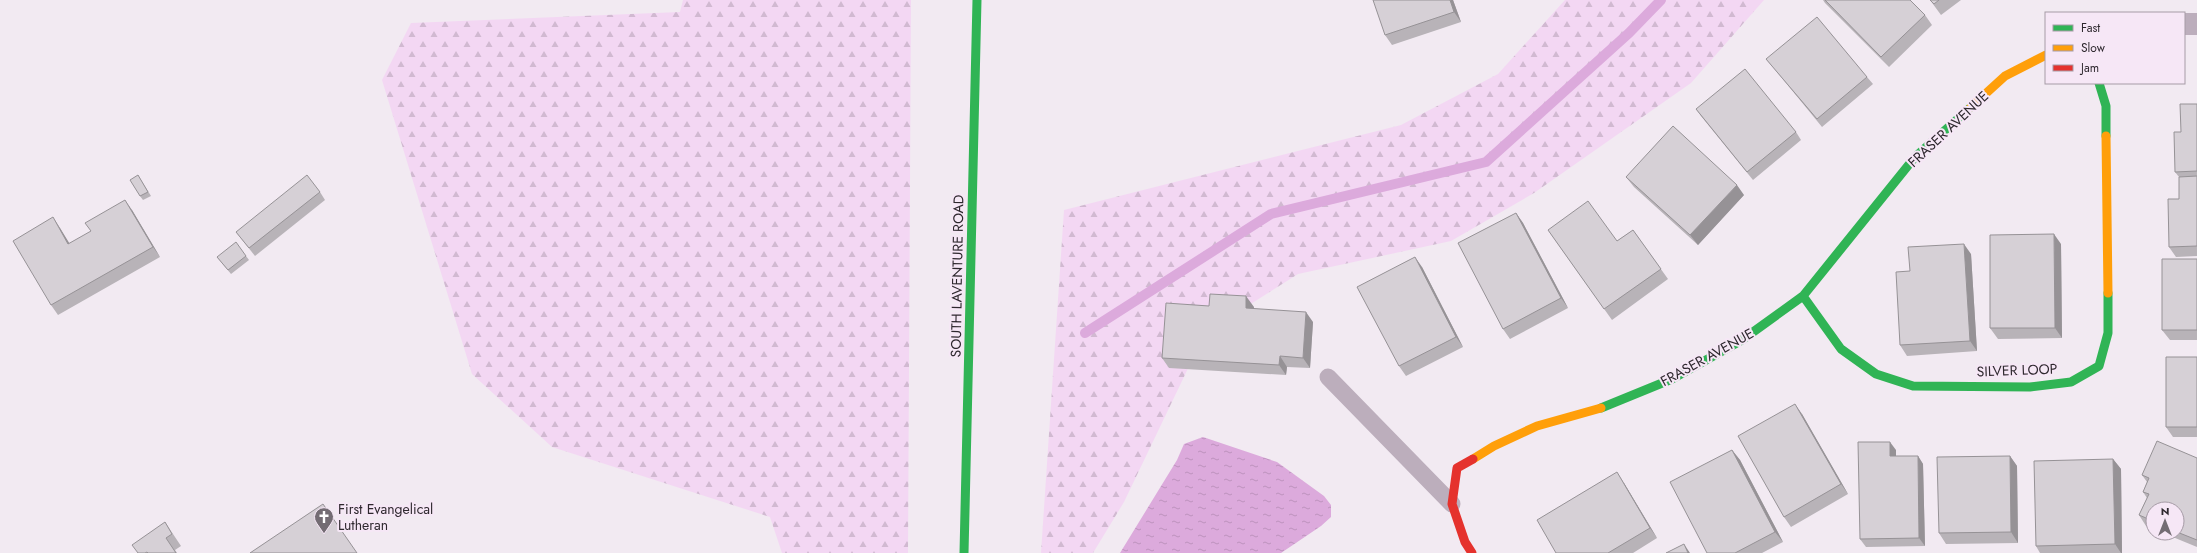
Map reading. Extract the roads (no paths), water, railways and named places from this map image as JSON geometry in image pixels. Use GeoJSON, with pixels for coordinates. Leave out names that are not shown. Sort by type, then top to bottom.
{"type":"FeatureCollection","features":[{"type":"Feature","properties":{"kind":"street","name":"SOUTH LAVENTURE ROAD"},"geometry":{"type":"LineString","coordinates":[[964,553],[977,0]]}},
{"type":"Feature","properties":{"kind":"street"},"geometry":{"type":"LineString","coordinates":[[2185,24],[2197,24]]}},
{"type":"Feature","properties":{"kind":"street","name":"FRASER AVENUE"},"geometry":{"type":"LineString","coordinates":[[1472,553],[1466,542],[1452,504],[1457,468],[1494,446],[1537,426],[1598,409],[1672,379],[1742,340],[1804,296],[1915,157],[2005,76],[2045,56]]}},
{"type":"Feature","properties":{"kind":"street","name":"SILVER LOOP"},"geometry":{"type":"LineString","coordinates":[[1804,296],[1841,349],[1876,374],[1913,386],[2030,387],[2071,382],[2099,366],[2108,334],[2106,106],[2099,84]]}},
{"type":"Feature","properties":{"kind":"lane"},"geometry":{"type":"LineString","coordinates":[[1328,377],[1452,504]]}},
{"type":"Feature","properties":{"kind":"water"},"geometry":{"type":"Polygon","coordinates":[[[1203,437],[1277,462],[1324,496],[1331,505],[1331,517],[1321,526],[1281,553],[1120,553],[1177,460],[1184,444],[1203,437]]]}},
{"type":"Feature","properties":{"kind":"waterway"},"geometry":{"type":"LineString","coordinates":[[1085,333],[1271,214],[1486,162],[1629,33],[1661,0]]}},
{"type":"Feature","properties":{"kind":"place","name":"First Evangelical Lutheran"},"geometry":{"type":"Point","coordinates":[324,534]}}]}
